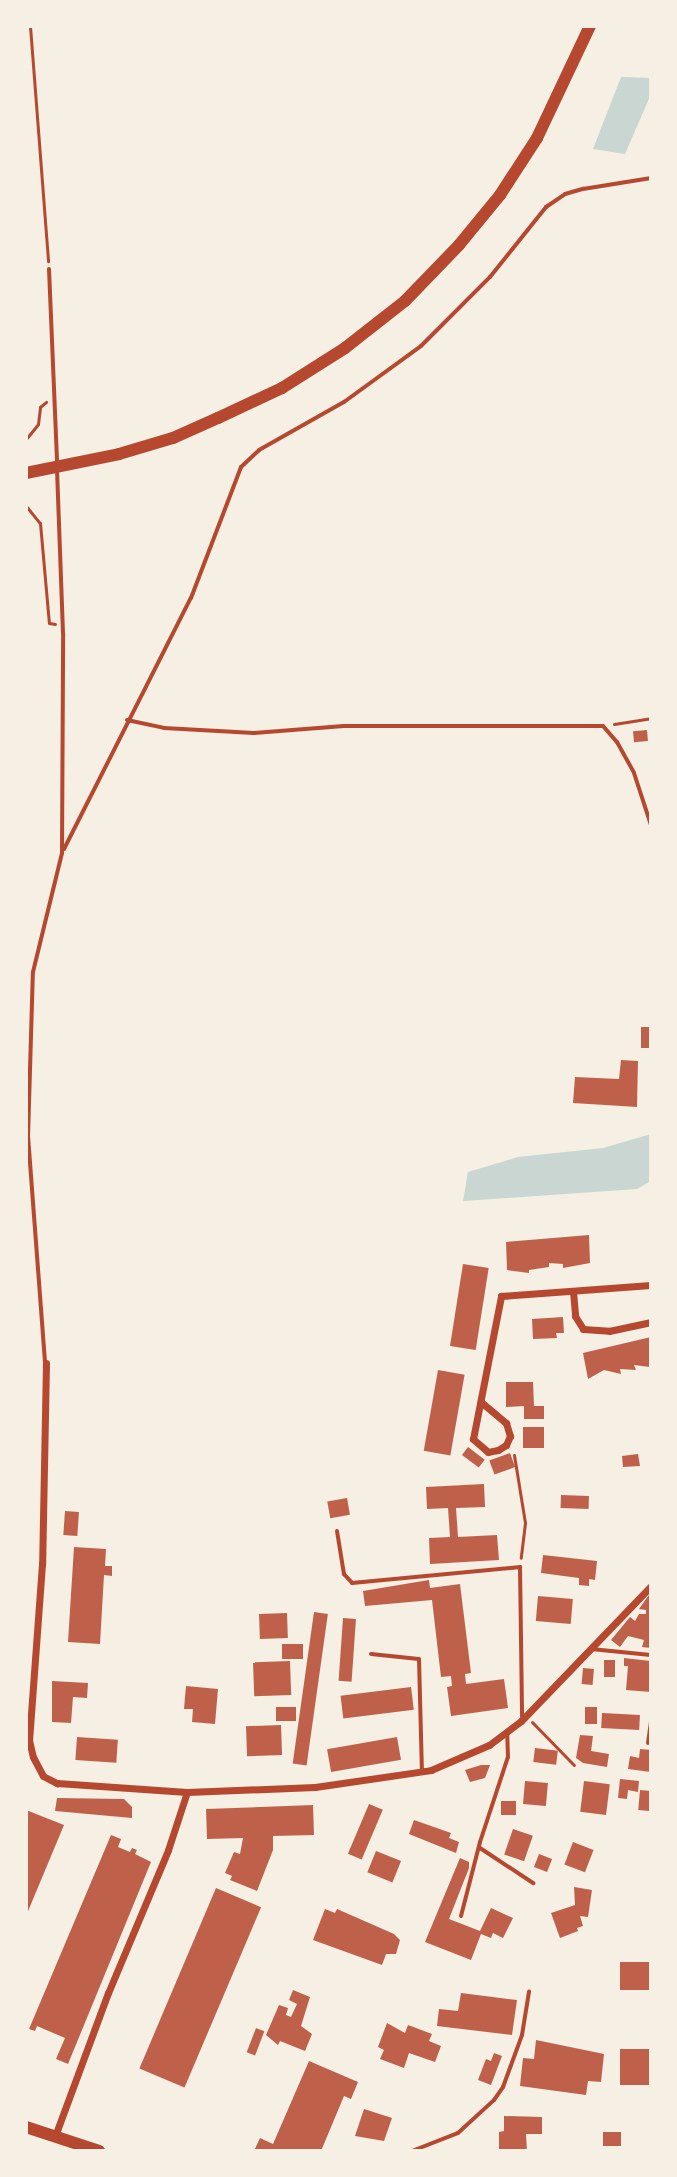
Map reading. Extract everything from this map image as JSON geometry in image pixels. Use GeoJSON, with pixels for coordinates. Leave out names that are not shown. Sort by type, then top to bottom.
{"type":"FeatureCollection","features":[{"type":"Feature","properties":{"kind":"main road"},"geometry":{"type":"LineString","coordinates":[[26,473],[173,438],[282,388],[345,348],[405,301],[459,245],[500,195],[543,126],[590,26]]}},
{"type":"Feature","properties":{"kind":"main road"},"geometry":{"type":"LineString","coordinates":[[26,2127],[99,2151]]}},
{"type":"Feature","properties":{"kind":"street"},"geometry":{"type":"LineString","coordinates":[[481,1402],[506,1423],[510,1436],[506,1445],[488,1452],[473,1439],[501,1296],[651,1285]]}},
{"type":"Feature","properties":{"kind":"street"},"geometry":{"type":"LineString","coordinates":[[573,1291],[575,1316],[583,1329],[609,1331],[651,1322]]}},
{"type":"Feature","properties":{"kind":"street"},"geometry":{"type":"LineString","coordinates":[[46,1363],[42,1564],[29,1740],[33,1757],[43,1776],[65,1785],[187,1792],[315,1787],[422,1773],[463,1759],[507,1732],[651,1586]]}},
{"type":"Feature","properties":{"kind":"street"},"geometry":{"type":"LineString","coordinates":[[55,2136],[108,1993],[168,1850],[187,1792]]}},
{"type":"Feature","properties":{"kind":"lane"},"geometry":{"type":"LineString","coordinates":[[46,1363],[28,1137],[33,972],[62,853],[191,598],[241,467],[259,450],[344,402],[421,346],[490,277],[546,207],[565,194],[583,189],[651,178]]}},
{"type":"Feature","properties":{"kind":"lane"},"geometry":{"type":"LineString","coordinates":[[49,269],[63,633],[62,853]]}},
{"type":"Feature","properties":{"kind":"lane"},"geometry":{"type":"LineString","coordinates":[[127,720],[164,728],[254,733],[344,726],[603,726],[617,742],[634,773],[651,825]]}},
{"type":"Feature","properties":{"kind":"lane"},"geometry":{"type":"LineString","coordinates":[[337,1531],[344,1574],[352,1583],[520,1567],[525,1717]]}},
{"type":"Feature","properties":{"kind":"lane"},"geometry":{"type":"LineString","coordinates":[[589,1649],[651,1655]]}},
{"type":"Feature","properties":{"kind":"lane"},"geometry":{"type":"LineString","coordinates":[[371,1654],[419,1659],[422,1773]]}},
{"type":"Feature","properties":{"kind":"lane"},"geometry":{"type":"LineString","coordinates":[[648,1743],[651,1721]]}},
{"type":"Feature","properties":{"kind":"lane"},"geometry":{"type":"LineString","coordinates":[[461,1916],[508,1757],[507,1732]]}},
{"type":"Feature","properties":{"kind":"lane"},"geometry":{"type":"LineString","coordinates":[[480,1848],[533,1883]]}},
{"type":"Feature","properties":{"kind":"lane"},"geometry":{"type":"LineString","coordinates":[[412,2151],[458,2133],[494,2100],[503,2087],[522,2035],[529,1992]]}},
{"type":"Feature","properties":{"kind":"path"},"geometry":{"type":"LineString","coordinates":[[30,26],[49,269]]}},
{"type":"Feature","properties":{"kind":"path"},"geometry":{"type":"LineString","coordinates":[[26,439],[38,424],[40,407],[54,396]]}},
{"type":"Feature","properties":{"kind":"path"},"geometry":{"type":"LineString","coordinates":[[26,506],[40,523],[49,623]]}},
{"type":"Feature","properties":{"kind":"path"},"geometry":{"type":"LineString","coordinates":[[603,726],[651,718]]}},
{"type":"Feature","properties":{"kind":"path"},"geometry":{"type":"LineString","coordinates":[[506,1445],[519,1474],[525,1523],[520,1567]]}},
{"type":"Feature","properties":{"kind":"path"},"geometry":{"type":"LineString","coordinates":[[525,1717],[574,1765]]}},
{"type":"Feature","properties":{"kind":"shaded area"},"geometry":{"type":"Polygon","coordinates":[[[621,77],[651,78],[651,94],[625,154],[593,149],[621,77]]]}},
{"type":"Feature","properties":{"kind":"shaded area"},"geometry":{"type":"Polygon","coordinates":[[[651,1134],[651,1181],[637,1189],[463,1201],[468,1172],[518,1157],[603,1148],[651,1134]]]}},
{"type":"Feature","properties":{"kind":"building"},"geometry":{"type":"Polygon","coordinates":[[[647,730],[648,741],[634,742],[633,731],[647,730]]]}},
{"type":"Feature","properties":{"kind":"building"},"geometry":{"type":"Polygon","coordinates":[[[641,1027],[651,1027],[651,1048],[641,1048],[641,1027]]]}},
{"type":"Feature","properties":{"kind":"building"},"geometry":{"type":"Polygon","coordinates":[[[621,1060],[638,1061],[637,1107],[573,1103],[575,1077],[619,1079],[621,1060]]]}},
{"type":"Feature","properties":{"kind":"building"},"geometry":{"type":"Polygon","coordinates":[[[589,1235],[590,1263],[563,1268],[563,1264],[549,1263],[549,1267],[529,1270],[529,1273],[507,1270],[506,1242],[589,1235]]]}},
{"type":"Feature","properties":{"kind":"building"},"geometry":{"type":"Polygon","coordinates":[[[463,1264],[489,1268],[476,1350],[450,1346],[463,1264]]]}},
{"type":"Feature","properties":{"kind":"building"},"geometry":{"type":"Polygon","coordinates":[[[563,1317],[564,1333],[556,1333],[557,1338],[533,1339],[532,1319],[563,1317]]]}},
{"type":"Feature","properties":{"kind":"building"},"geometry":{"type":"Polygon","coordinates":[[[651,1337],[650,1367],[634,1365],[636,1370],[620,1369],[621,1374],[604,1370],[588,1379],[583,1353],[651,1337]]]}},
{"type":"Feature","properties":{"kind":"building"},"geometry":{"type":"Polygon","coordinates":[[[438,1370],[465,1375],[450,1455],[424,1451],[438,1370]]]}},
{"type":"Feature","properties":{"kind":"building"},"geometry":{"type":"Polygon","coordinates":[[[506,1382],[533,1382],[534,1406],[544,1406],[544,1419],[524,1419],[524,1406],[506,1407],[506,1382]]]}},
{"type":"Feature","properties":{"kind":"building"},"geometry":{"type":"Polygon","coordinates":[[[523,1427],[544,1427],[544,1448],[523,1448],[523,1427]]]}},
{"type":"Feature","properties":{"kind":"building"},"geometry":{"type":"Polygon","coordinates":[[[468,1447],[485,1460],[479,1468],[462,1455],[468,1447]]]}},
{"type":"Feature","properties":{"kind":"building"},"geometry":{"type":"Polygon","coordinates":[[[510,1453],[515,1467],[494,1475],[489,1461],[510,1453]]]}},
{"type":"Feature","properties":{"kind":"building"},"geometry":{"type":"Polygon","coordinates":[[[638,1454],[640,1466],[623,1467],[622,1456],[638,1454]]]}},
{"type":"Feature","properties":{"kind":"building"},"geometry":{"type":"Polygon","coordinates":[[[484,1484],[485,1507],[456,1508],[458,1537],[497,1535],[499,1560],[430,1564],[429,1538],[450,1537],[448,1508],[427,1509],[426,1487],[484,1484]]]}},
{"type":"Feature","properties":{"kind":"building"},"geometry":{"type":"Polygon","coordinates":[[[561,1495],[589,1496],[589,1509],[561,1508],[561,1495]]]}},
{"type":"Feature","properties":{"kind":"building"},"geometry":{"type":"Polygon","coordinates":[[[347,1498],[350,1515],[330,1518],[327,1501],[347,1498]]]}},
{"type":"Feature","properties":{"kind":"building"},"geometry":{"type":"Polygon","coordinates":[[[65,1511],[79,1512],[77,1536],[63,1535],[65,1511]]]}},
{"type":"Feature","properties":{"kind":"building"},"geometry":{"type":"Polygon","coordinates":[[[74,1547],[106,1549],[105,1566],[112,1566],[112,1576],[104,1575],[100,1644],[68,1642],[74,1547]]]}},
{"type":"Feature","properties":{"kind":"building"},"geometry":{"type":"Polygon","coordinates":[[[543,1555],[597,1561],[595,1580],[589,1579],[589,1586],[579,1585],[579,1578],[541,1573],[543,1555]]]}},
{"type":"Feature","properties":{"kind":"building"},"geometry":{"type":"Polygon","coordinates":[[[429,1580],[430,1588],[460,1584],[471,1673],[465,1674],[466,1684],[504,1679],[508,1708],[451,1716],[447,1687],[452,1686],[451,1676],[441,1677],[432,1600],[365,1606],[363,1591],[429,1580]]]}},
{"type":"Feature","properties":{"kind":"building"},"geometry":{"type":"Polygon","coordinates":[[[651,1592],[651,1648],[642,1647],[644,1640],[628,1636],[620,1647],[611,1640],[630,1617],[635,1621],[639,1614],[646,1614],[646,1610],[639,1609],[651,1592]]]}},
{"type":"Feature","properties":{"kind":"building"},"geometry":{"type":"Polygon","coordinates":[[[538,1596],[573,1599],[571,1624],[536,1621],[538,1596]]]}},
{"type":"Feature","properties":{"kind":"building"},"geometry":{"type":"Polygon","coordinates":[[[314,1612],[328,1614],[307,1765],[293,1764],[314,1612]]]}},
{"type":"Feature","properties":{"kind":"building"},"geometry":{"type":"Polygon","coordinates":[[[287,1613],[288,1638],[260,1639],[259,1614],[287,1613]]]}},
{"type":"Feature","properties":{"kind":"building"},"geometry":{"type":"Polygon","coordinates":[[[343,1618],[356,1619],[352,1682],[339,1681],[343,1618]]]}},
{"type":"Feature","properties":{"kind":"building"},"geometry":{"type":"Polygon","coordinates":[[[282,1644],[303,1644],[303,1659],[282,1659],[282,1644]]]}},
{"type":"Feature","properties":{"kind":"building"},"geometry":{"type":"Polygon","coordinates":[[[624,1658],[651,1661],[651,1692],[626,1690],[628,1666],[624,1666],[624,1658]]]}},
{"type":"Feature","properties":{"kind":"building"},"geometry":{"type":"Polygon","coordinates":[[[604,1660],[615,1660],[615,1677],[604,1677],[604,1660]]]}},
{"type":"Feature","properties":{"kind":"building"},"geometry":{"type":"Polygon","coordinates":[[[290,1661],[291,1695],[254,1696],[253,1662],[290,1661]]]}},
{"type":"Feature","properties":{"kind":"building"},"geometry":{"type":"Polygon","coordinates":[[[583,1668],[594,1669],[593,1685],[582,1684],[583,1668]]]}},
{"type":"Feature","properties":{"kind":"building"},"geometry":{"type":"Polygon","coordinates":[[[52,1681],[88,1683],[87,1698],[73,1697],[71,1723],[52,1722],[52,1681]]]}},
{"type":"Feature","properties":{"kind":"building"},"geometry":{"type":"Polygon","coordinates":[[[186,1686],[218,1689],[215,1724],[192,1722],[193,1709],[184,1709],[186,1686]]]}},
{"type":"Feature","properties":{"kind":"building"},"geometry":{"type":"Polygon","coordinates":[[[411,1687],[414,1710],[343,1718],[341,1696],[411,1687]]]}},
{"type":"Feature","properties":{"kind":"building"},"geometry":{"type":"Polygon","coordinates":[[[276,1707],[296,1707],[296,1721],[276,1721],[276,1707]]]}},
{"type":"Feature","properties":{"kind":"building"},"geometry":{"type":"Polygon","coordinates":[[[585,1707],[597,1707],[597,1724],[585,1724],[585,1707]]]}},
{"type":"Feature","properties":{"kind":"building"},"geometry":{"type":"Polygon","coordinates":[[[602,1713],[640,1715],[639,1730],[601,1728],[602,1713]]]}},
{"type":"Feature","properties":{"kind":"building"},"geometry":{"type":"Polygon","coordinates":[[[281,1725],[282,1755],[247,1756],[246,1726],[281,1725]]]}},
{"type":"Feature","properties":{"kind":"building"},"geometry":{"type":"Polygon","coordinates":[[[580,1735],[593,1736],[591,1751],[609,1754],[607,1767],[583,1763],[576,1758],[580,1735]]]}},
{"type":"Feature","properties":{"kind":"building"},"geometry":{"type":"Polygon","coordinates":[[[77,1737],[118,1740],[116,1763],[75,1760],[77,1737]]]}},
{"type":"Feature","properties":{"kind":"building"},"geometry":{"type":"Polygon","coordinates":[[[397,1737],[401,1760],[331,1772],[327,1749],[397,1737]]]}},
{"type":"Feature","properties":{"kind":"building"},"geometry":{"type":"Polygon","coordinates":[[[535,1748],[558,1751],[556,1765],[533,1762],[535,1748]]]}},
{"type":"Feature","properties":{"kind":"building"},"geometry":{"type":"Polygon","coordinates":[[[640,1749],[651,1750],[651,1772],[628,1769],[630,1756],[639,1758],[640,1749]]]}},
{"type":"Feature","properties":{"kind":"building"},"geometry":{"type":"Polygon","coordinates":[[[490,1765],[485,1778],[470,1782],[465,1770],[490,1765]]]}},
{"type":"Feature","properties":{"kind":"building"},"geometry":{"type":"Polygon","coordinates":[[[620,1779],[639,1781],[638,1792],[628,1790],[627,1799],[618,1798],[620,1779]]]}},
{"type":"Feature","properties":{"kind":"building"},"geometry":{"type":"Polygon","coordinates":[[[525,1781],[548,1783],[546,1806],[523,1804],[525,1781]]]}},
{"type":"Feature","properties":{"kind":"building"},"geometry":{"type":"Polygon","coordinates":[[[584,1781],[610,1784],[606,1815],[580,1812],[584,1781]]]}},
{"type":"Feature","properties":{"kind":"building"},"geometry":{"type":"Polygon","coordinates":[[[640,1790],[651,1791],[649,1811],[638,1810],[640,1790]]]}},
{"type":"Feature","properties":{"kind":"building"},"geometry":{"type":"Polygon","coordinates":[[[57,1798],[124,1799],[132,1807],[132,1818],[55,1811],[57,1798]]]}},
{"type":"Feature","properties":{"kind":"building"},"geometry":{"type":"Polygon","coordinates":[[[501,1801],[516,1801],[516,1815],[501,1815],[501,1801]]]}},
{"type":"Feature","properties":{"kind":"building"},"geometry":{"type":"Polygon","coordinates":[[[369,1804],[383,1810],[362,1860],[348,1854],[369,1804]]]}},
{"type":"Feature","properties":{"kind":"building"},"geometry":{"type":"Polygon","coordinates":[[[313,1805],[314,1835],[273,1836],[273,1850],[257,1891],[230,1880],[232,1876],[225,1873],[234,1852],[240,1854],[243,1838],[207,1839],[206,1809],[313,1805]]]}},
{"type":"Feature","properties":{"kind":"building"},"geometry":{"type":"Polygon","coordinates":[[[26,1810],[64,1825],[26,1916],[26,1810]]]}},
{"type":"Feature","properties":{"kind":"building"},"geometry":{"type":"Polygon","coordinates":[[[414,1820],[451,1833],[449,1838],[459,1842],[456,1853],[409,1834],[414,1820]]]}},
{"type":"Feature","properties":{"kind":"building"},"geometry":{"type":"Polygon","coordinates":[[[513,1829],[533,1836],[524,1861],[504,1855],[513,1829]]]}},
{"type":"Feature","properties":{"kind":"building"},"geometry":{"type":"Polygon","coordinates":[[[111,1835],[121,1839],[118,1847],[130,1852],[132,1848],[137,1850],[135,1854],[151,1862],[68,2064],[56,2059],[65,2038],[37,2026],[35,2031],[29,2029],[111,1835]]]}},
{"type":"Feature","properties":{"kind":"building"},"geometry":{"type":"Polygon","coordinates":[[[573,1842],[594,1850],[585,1872],[564,1864],[573,1842]]]}},
{"type":"Feature","properties":{"kind":"building"},"geometry":{"type":"Polygon","coordinates":[[[376,1851],[401,1861],[392,1882],[367,1872],[376,1851]]]}},
{"type":"Feature","properties":{"kind":"building"},"geometry":{"type":"Polygon","coordinates":[[[539,1854],[552,1859],[547,1872],[534,1867],[539,1854]]]}},
{"type":"Feature","properties":{"kind":"building"},"geometry":{"type":"Polygon","coordinates":[[[460,1858],[469,1862],[469,1868],[449,1919],[480,1931],[491,1908],[513,1918],[503,1938],[493,1933],[491,1938],[481,1934],[471,1960],[425,1942],[460,1858]]]}},
{"type":"Feature","properties":{"kind":"building"},"geometry":{"type":"Polygon","coordinates":[[[574,1887],[592,1890],[588,1917],[580,1916],[583,1926],[560,1938],[551,1913],[575,1905],[574,1887]]]}},
{"type":"Feature","properties":{"kind":"building"},"geometry":{"type":"Polygon","coordinates":[[[216,1888],[261,1907],[185,2088],[139,2068],[216,1888]]]}},
{"type":"Feature","properties":{"kind":"building"},"geometry":{"type":"Polygon","coordinates":[[[325,1909],[335,1913],[337,1909],[394,1934],[400,1940],[396,1954],[386,1954],[382,1965],[313,1940],[325,1909]]]}},
{"type":"Feature","properties":{"kind":"building"},"geometry":{"type":"Polygon","coordinates":[[[620,1962],[651,1962],[651,1990],[620,1990],[620,1962]]]}},
{"type":"Feature","properties":{"kind":"building"},"geometry":{"type":"Polygon","coordinates":[[[293,1990],[310,1997],[301,2026],[312,2034],[305,2051],[280,2041],[278,2045],[266,2035],[279,2005],[288,2008],[286,2015],[291,2017],[297,2004],[289,2000],[293,1990]]]}},
{"type":"Feature","properties":{"kind":"building"},"geometry":{"type":"Polygon","coordinates":[[[461,1993],[517,2000],[512,2035],[437,2026],[439,2009],[458,2011],[461,1993]]]}},
{"type":"Feature","properties":{"kind":"building"},"geometry":{"type":"Polygon","coordinates":[[[387,2023],[405,2033],[408,2025],[432,2034],[429,2041],[441,2046],[435,2062],[409,2053],[404,2068],[380,2059],[384,2050],[378,2047],[387,2023]]]}},
{"type":"Feature","properties":{"kind":"building"},"geometry":{"type":"Polygon","coordinates":[[[256,2028],[264,2031],[255,2055],[247,2052],[256,2028]]]}},
{"type":"Feature","properties":{"kind":"building"},"geometry":{"type":"Polygon","coordinates":[[[536,2040],[604,2054],[601,2082],[588,2081],[586,2095],[520,2086],[523,2058],[534,2059],[536,2040]]]}},
{"type":"Feature","properties":{"kind":"building"},"geometry":{"type":"Polygon","coordinates":[[[620,2049],[650,2049],[650,2085],[620,2085],[620,2049]]]}},
{"type":"Feature","properties":{"kind":"building"},"geometry":{"type":"Polygon","coordinates":[[[494,2053],[502,2056],[491,2085],[478,2080],[486,2059],[491,2061],[494,2053]]]}},
{"type":"Feature","properties":{"kind":"building"},"geometry":{"type":"Polygon","coordinates":[[[309,2061],[358,2082],[351,2099],[344,2096],[321,2151],[254,2151],[260,2138],[273,2144],[309,2061]]]}},
{"type":"Feature","properties":{"kind":"building"},"geometry":{"type":"Polygon","coordinates":[[[364,2109],[392,2118],[384,2141],[355,2136],[364,2109]]]}},
{"type":"Feature","properties":{"kind":"building"},"geometry":{"type":"Polygon","coordinates":[[[504,2116],[542,2117],[542,2134],[526,2134],[527,2151],[499,2151],[499,2132],[504,2131],[504,2116]]]}},
{"type":"Feature","properties":{"kind":"building"},"geometry":{"type":"Polygon","coordinates":[[[603,2132],[621,2132],[621,2146],[603,2146],[603,2132]]]}}]}
